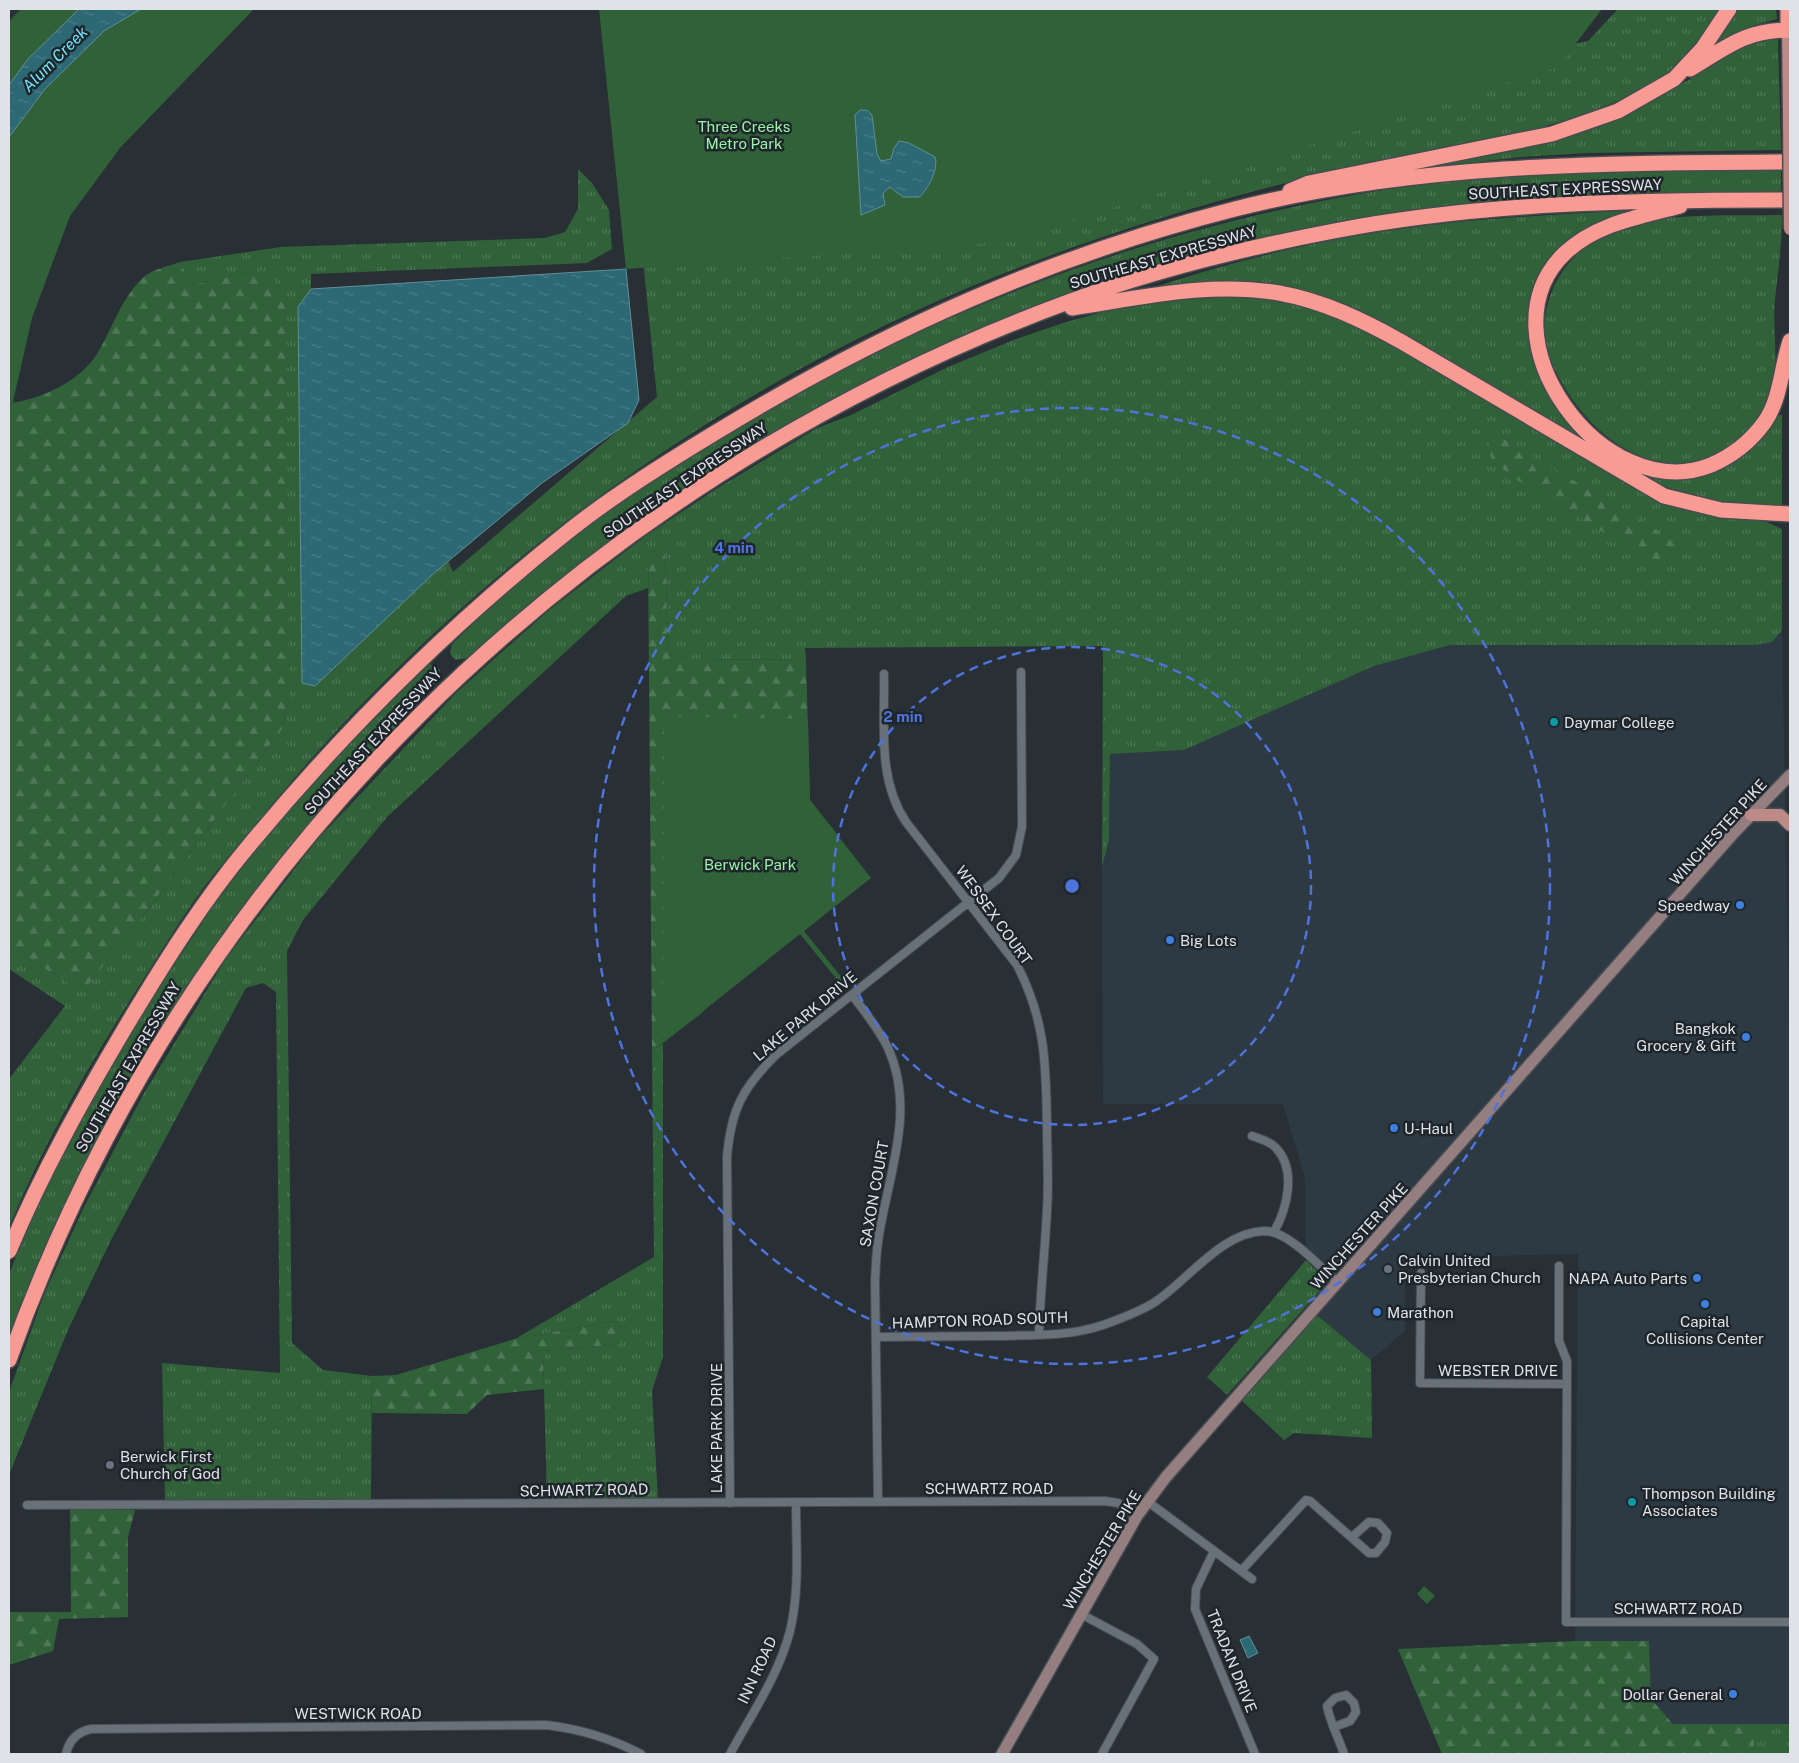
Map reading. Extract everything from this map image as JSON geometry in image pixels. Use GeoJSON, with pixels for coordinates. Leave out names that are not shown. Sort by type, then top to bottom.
{"type":"FeatureCollection","features":[{"type":"Feature","properties":{"kind":"highway"},"geometry":{"type":"LineString","coordinates":[[1674,79],[1703,48],[1729,9]]}},
{"type":"Feature","properties":{"kind":"highway"},"geometry":{"type":"LineString","coordinates":[[1264,203],[1309,183],[1492,147],[1581,126],[1618,111],[1750,34],[1763,31],[1789,30],[1788,9]]}},
{"type":"Feature","properties":{"kind":"highway","name":"SOUTHEAST EXPRESSWAY"},"geometry":{"type":"LineString","coordinates":[[9,1251],[51,1159],[104,1063],[189,927],[245,850],[378,702],[433,648],[567,532],[677,456],[773,398],[932,315],[990,290],[1080,256],[1162,230],[1264,203],[1403,179],[1489,169],[1627,163],[1790,162]]}},
{"type":"Feature","properties":{"kind":"highway"},"geometry":{"type":"LineString","coordinates":[[1699,200],[1602,228],[1576,243],[1556,265],[1548,277],[1540,301],[1536,342],[1545,369],[1557,393],[1576,419],[1610,451],[1645,468],[1683,473],[1722,460],[1739,450],[1754,435],[1773,407],[1790,341]]}},
{"type":"Feature","properties":{"kind":"highway","name":"SOUTHEAST EXPRESSWAY"},"geometry":{"type":"LineString","coordinates":[[9,1360],[29,1302],[66,1219],[103,1144],[166,1032],[200,978],[290,859],[364,771],[458,676],[539,605],[643,525],[742,460],[844,402],[907,371],[1043,312],[1112,287],[1193,264],[1342,230],[1419,217],[1507,207],[1699,200],[1790,200]]}},
{"type":"Feature","properties":{"kind":"highway"},"geometry":{"type":"LineString","coordinates":[[1043,312],[1188,291],[1215,290],[1279,293],[1320,303],[1362,320],[1402,342],[1664,496],[1721,510],[1790,514]]}},
{"type":"Feature","properties":{"kind":"main road"},"geometry":{"type":"LineString","coordinates":[[1789,30],[1790,229]]}},
{"type":"Feature","properties":{"kind":"main road","name":"WINCHESTER PIKE"},"geometry":{"type":"LineString","coordinates":[[1002,1754],[1147,1501],[1192,1446],[1337,1282],[1751,815],[1790,775]]}},
{"type":"Feature","properties":{"kind":"main road"},"geometry":{"type":"LineString","coordinates":[[1751,815],[1780,815],[1790,825]]}},
{"type":"Feature","properties":{"kind":"street","name":"LAKE PARK DRIVE"},"geometry":{"type":"LineString","coordinates":[[730,1502],[728,1157],[732,1120],[740,1099],[751,1081],[765,1066],[852,994],[999,878],[1016,855],[1022,827],[1021,672]]}},
{"type":"Feature","properties":{"kind":"street","name":"WESSEX COURT"},"geometry":{"type":"LineString","coordinates":[[884,674],[885,767],[892,796],[906,822],[970,902],[1017,965],[1029,989],[1042,1032],[1046,1083],[1048,1207],[1040,1291],[1039,1335]]}},
{"type":"Feature","properties":{"kind":"street","name":"SAXON COURT"},"geometry":{"type":"LineString","coordinates":[[852,994],[888,1048],[900,1091],[896,1158],[877,1243],[878,1502]]}},
{"type":"Feature","properties":{"kind":"street"},"geometry":{"type":"LineString","coordinates":[[1252,1136],[1275,1146],[1282,1158],[1287,1174],[1285,1208],[1274,1232],[1292,1242],[1337,1282]]}},
{"type":"Feature","properties":{"kind":"street","name":"HAMPTON ROAD SOUTH"},"geometry":{"type":"LineString","coordinates":[[877,1337],[1039,1335],[1072,1332],[1102,1325],[1154,1303],[1235,1239],[1256,1232],[1274,1232]]}},
{"type":"Feature","properties":{"kind":"street","name":"WEBSTER DRIVE"},"geometry":{"type":"LineString","coordinates":[[1558,1266],[1559,1341],[1567,1361],[1566,1622]]}},
{"type":"Feature","properties":{"kind":"street","name":"WEBSTER DRIVE"},"geometry":{"type":"LineString","coordinates":[[1421,1273],[1420,1383],[1566,1384]]}},
{"type":"Feature","properties":{"kind":"street"},"geometry":{"type":"LineString","coordinates":[[1241,1571],[1306,1500],[1310,1500],[1352,1537],[1372,1554],[1385,1542],[1387,1533],[1378,1523],[1369,1522],[1352,1537]]}},
{"type":"Feature","properties":{"kind":"street","name":"SCHWARTZ ROAD"},"geometry":{"type":"LineString","coordinates":[[27,1505],[1105,1501],[1118,1503],[1137,1516]]}},
{"type":"Feature","properties":{"kind":"street"},"geometry":{"type":"LineString","coordinates":[[1147,1501],[1252,1579]]}},
{"type":"Feature","properties":{"kind":"street","name":"INN ROAD"},"geometry":{"type":"LineString","coordinates":[[730,1754],[772,1676],[790,1633],[796,1588],[796,1502]]}},
{"type":"Feature","properties":{"kind":"street","name":"TRADAN DRIVE"},"geometry":{"type":"LineString","coordinates":[[1214,1551],[1196,1589],[1195,1609],[1255,1754]]}},
{"type":"Feature","properties":{"kind":"street"},"geometry":{"type":"LineString","coordinates":[[1081,1614],[1137,1644],[1154,1658],[1102,1754]]}},
{"type":"Feature","properties":{"kind":"street","name":"SCHWARTZ ROAD"},"geometry":{"type":"LineString","coordinates":[[1566,1622],[1790,1622]]}},
{"type":"Feature","properties":{"kind":"street"},"geometry":{"type":"LineString","coordinates":[[1334,1727],[1350,1721],[1356,1712],[1354,1703],[1346,1695],[1335,1698],[1328,1706],[1334,1727],[1344,1754]]}},
{"type":"Feature","properties":{"kind":"street","name":"WESTWICK ROAD"},"geometry":{"type":"LineString","coordinates":[[66,1754],[73,1738],[81,1732],[104,1728],[546,1725],[589,1732],[621,1743],[641,1754]]}},
{"type":"Feature","properties":{"kind":"shaded area"},"geometry":{"type":"Polygon","coordinates":[[[1782,630],[1789,1020],[1790,1724],[1673,1724],[1651,1699],[1649,1641],[1575,1641],[1578,1254],[1405,1258],[1405,1331],[1371,1360],[1307,1306],[1323,1286],[1320,1275],[1306,1260],[1305,1178],[1283,1104],[1103,1104],[1102,867],[1109,840],[1110,754],[1184,750],[1374,666],[1450,645],[1754,645],[1772,642],[1782,630]]]}},
{"type":"Feature","properties":{"kind":"green space"},"geometry":{"type":"Polygon","coordinates":[[[21,9],[254,9],[120,148],[70,216],[32,318],[13,402],[9,408],[9,21],[21,9]]]}},
{"type":"Feature","properties":{"kind":"green space","name":"Three Creeks Metro Park"},"geometry":{"type":"Polygon","coordinates":[[[599,9],[1602,9],[1558,67],[1004,242],[626,269],[599,9]]]}},
{"type":"Feature","properties":{"kind":"green space"},"geometry":{"type":"Polygon","coordinates":[[[1618,9],[1722,9],[1710,30],[1694,50],[1667,75],[1640,91],[1586,113],[1549,125],[1475,144],[1286,183],[1151,221],[1062,251],[931,304],[834,351],[740,403],[650,461],[563,524],[480,592],[401,664],[326,742],[209,881],[171,935],[116,1022],[83,1079],[51,1137],[9,1227],[9,1079],[65,1006],[9,969],[9,947],[74,986],[84,989],[142,917],[282,729],[289,701],[250,271],[192,285],[180,262],[281,247],[545,238],[565,232],[578,209],[578,169],[592,183],[609,210],[612,249],[587,263],[311,274],[311,289],[298,308],[302,683],[448,561],[453,572],[657,397],[641,241],[1588,41],[1618,9]]]}},
{"type":"Feature","properties":{"kind":"green space"},"geometry":{"type":"Polygon","coordinates":[[[1738,9],[1776,9],[1777,19],[1749,27],[1717,46],[1715,44],[1738,9]]]}},
{"type":"Feature","properties":{"kind":"green space"},"geometry":{"type":"Polygon","coordinates":[[[1763,35],[1771,35],[1778,39],[1781,150],[1588,153],[1521,157],[1432,167],[1432,164],[1535,144],[1596,127],[1639,108],[1763,35]]]}},
{"type":"Feature","properties":{"kind":"green space"},"geometry":{"type":"Polygon","coordinates":[[[1781,168],[1781,192],[1522,198],[1397,212],[1266,238],[1084,289],[978,331],[851,390],[737,452],[633,523],[540,594],[468,658],[455,660],[450,653],[452,644],[510,589],[556,550],[669,470],[770,408],[875,353],[983,304],[1093,262],[1206,228],[1322,201],[1439,182],[1481,177],[1567,172],[1781,168]]]}},
{"type":"Feature","properties":{"kind":"green space"},"geometry":{"type":"Polygon","coordinates":[[[1623,211],[1624,215],[1561,250],[1532,336],[1591,446],[1321,297],[1160,289],[1158,286],[1265,255],[1338,239],[1412,227],[1535,216],[1623,211]]]}},
{"type":"Feature","properties":{"kind":"green space"},"geometry":{"type":"Polygon","coordinates":[[[1782,215],[1781,247],[1774,313],[1775,375],[1766,408],[1757,422],[1745,436],[1724,451],[1700,461],[1676,464],[1653,460],[1632,452],[1611,440],[1576,405],[1557,374],[1546,346],[1544,330],[1546,309],[1552,290],[1568,264],[1581,250],[1597,238],[1627,225],[1694,216],[1782,215]]]}},
{"type":"Feature","properties":{"kind":"green space"},"geometry":{"type":"Polygon","coordinates":[[[180,262],[192,285],[250,271],[272,276],[286,303],[289,701],[282,729],[142,917],[84,990],[74,986],[9,947],[9,403],[46,394],[80,373],[97,354],[123,303],[137,284],[153,271],[180,262]]]}},
{"type":"Feature","properties":{"kind":"green space"},"geometry":{"type":"Polygon","coordinates":[[[1255,296],[1290,301],[1359,325],[1637,487],[1725,516],[1762,520],[1782,529],[1782,630],[1772,642],[1754,645],[1450,645],[1374,666],[1184,750],[1110,754],[1109,840],[1102,867],[1103,646],[805,648],[806,660],[693,659],[668,654],[665,545],[648,555],[648,588],[626,596],[387,817],[303,920],[287,951],[292,1343],[323,1370],[372,1376],[371,1500],[165,1502],[162,1363],[280,1373],[276,992],[263,983],[246,988],[111,1240],[68,1330],[9,1475],[9,1392],[45,1292],[84,1207],[144,1093],[227,957],[317,840],[456,693],[548,611],[644,537],[716,489],[817,428],[851,415],[948,367],[1016,339],[1066,322],[1114,309],[1174,300],[1255,296]]]}},
{"type":"Feature","properties":{"kind":"green space"},"geometry":{"type":"Polygon","coordinates":[[[1776,415],[1782,415],[1782,508],[1744,506],[1711,501],[1678,491],[1643,476],[1645,473],[1688,476],[1776,415]]]}},
{"type":"Feature","properties":{"kind":"green space"},"geometry":{"type":"Polygon","coordinates":[[[1497,435],[1680,544],[1677,557],[1658,560],[1638,553],[1512,477],[1491,458],[1488,440],[1497,435]]]}},
{"type":"Feature","properties":{"kind":"green space","name":"Berwick Park"},"geometry":{"type":"Polygon","coordinates":[[[665,545],[668,654],[694,659],[806,660],[810,800],[836,833],[702,1013],[652,1051],[648,555],[665,545]]]}},
{"type":"Feature","properties":{"kind":"green space"},"geometry":{"type":"Polygon","coordinates":[[[430,664],[440,670],[437,681],[338,790],[267,874],[202,963],[161,1026],[123,1090],[77,1178],[46,1246],[9,1338],[9,1274],[37,1206],[78,1123],[125,1039],[214,905],[268,834],[368,721],[424,665],[430,664]]]}},
{"type":"Feature","properties":{"kind":"green space","name":"Berwick Park"},"geometry":{"type":"Polygon","coordinates":[[[664,716],[808,719],[810,800],[871,878],[804,931],[847,984],[843,987],[800,934],[663,1043],[664,716]]]}},
{"type":"Feature","properties":{"kind":"green space"},"geometry":{"type":"Polygon","coordinates":[[[663,1043],[663,1357],[652,1391],[658,1499],[547,1500],[543,1351],[619,1344],[625,1331],[615,1321],[515,1339],[654,1257],[652,1051],[663,1043]]]}},
{"type":"Feature","properties":{"kind":"green space"},"geometry":{"type":"Polygon","coordinates":[[[1306,1260],[1320,1275],[1323,1287],[1227,1395],[1207,1377],[1306,1260]]]}},
{"type":"Feature","properties":{"kind":"green space"},"geometry":{"type":"Polygon","coordinates":[[[1317,1315],[1371,1360],[1372,1438],[1294,1433],[1284,1440],[1242,1401],[1317,1315]]]}},
{"type":"Feature","properties":{"kind":"green space"},"geometry":{"type":"Polygon","coordinates":[[[615,1321],[625,1331],[620,1344],[543,1351],[544,1389],[487,1395],[467,1414],[372,1413],[372,1376],[396,1375],[515,1339],[615,1321]]]}},
{"type":"Feature","properties":{"kind":"green space"},"geometry":{"type":"Polygon","coordinates":[[[70,1508],[135,1510],[128,1537],[128,1617],[59,1619],[53,1651],[9,1665],[9,1610],[10,1612],[71,1612],[70,1508]]]}},
{"type":"Feature","properties":{"kind":"green space"},"geometry":{"type":"Polygon","coordinates":[[[1424,1586],[1435,1596],[1427,1604],[1417,1594],[1424,1586]]]}},
{"type":"Feature","properties":{"kind":"green space"},"geometry":{"type":"Polygon","coordinates":[[[1575,1641],[1649,1641],[1651,1699],[1673,1724],[1754,1724],[1754,1754],[1442,1754],[1398,1649],[1575,1641]]]}},
{"type":"Feature","properties":{"kind":"green space"},"geometry":{"type":"Polygon","coordinates":[[[1754,1724],[1790,1724],[1790,1754],[1754,1754],[1754,1724]]]}},
{"type":"Feature","properties":{"kind":"water","name":"Alum Creek"},"geometry":{"type":"Polygon","coordinates":[[[79,9],[141,9],[104,31],[45,89],[9,137],[9,85],[28,59],[79,9]]]}},
{"type":"Feature","properties":{"kind":"water"},"geometry":{"type":"Polygon","coordinates":[[[860,110],[867,110],[872,115],[877,154],[881,161],[891,159],[894,148],[899,141],[909,143],[935,157],[934,173],[920,197],[903,197],[890,187],[883,193],[885,205],[861,215],[855,115],[860,110]]]}},
{"type":"Feature","properties":{"kind":"water"},"geometry":{"type":"Polygon","coordinates":[[[626,269],[639,400],[628,423],[542,483],[433,574],[315,686],[302,683],[298,307],[311,289],[626,269]]]}},
{"type":"Feature","properties":{"kind":"water"},"geometry":{"type":"Polygon","coordinates":[[[1249,1636],[1258,1653],[1248,1658],[1240,1640],[1249,1636]]]}},
{"type":"Feature","properties":{"kind":"place","name":"Daymar College"},"geometry":{"type":"Point","coordinates":[1554,722]}},
{"type":"Feature","properties":{"kind":"place","name":"Speedway"},"geometry":{"type":"Point","coordinates":[1740,905]}},
{"type":"Feature","properties":{"kind":"place","name":"Big Lots"},"geometry":{"type":"Point","coordinates":[1170,940]}},
{"type":"Feature","properties":{"kind":"place","name":"Bangkok Grocery & Gift"},"geometry":{"type":"Point","coordinates":[1746,1037]}},
{"type":"Feature","properties":{"kind":"place","name":"U-Haul"},"geometry":{"type":"Point","coordinates":[1394,1128]}},
{"type":"Feature","properties":{"kind":"place","name":"Calvin United Presbyterian Church"},"geometry":{"type":"Point","coordinates":[1388,1269]}},
{"type":"Feature","properties":{"kind":"place","name":"NAPA Auto Parts"},"geometry":{"type":"Point","coordinates":[1697,1278]}},
{"type":"Feature","properties":{"kind":"place","name":"Capital Collisions Center"},"geometry":{"type":"Point","coordinates":[1705,1304]}},
{"type":"Feature","properties":{"kind":"place","name":"Marathon"},"geometry":{"type":"Point","coordinates":[1377,1312]}},
{"type":"Feature","properties":{"kind":"place","name":"Berwick First Church of God"},"geometry":{"type":"Point","coordinates":[110,1465]}},
{"type":"Feature","properties":{"kind":"place","name":"Thompson Building Associates"},"geometry":{"type":"Point","coordinates":[1632,1502]}},
{"type":"Feature","properties":{"kind":"place","name":"Dollar General"},"geometry":{"type":"Point","coordinates":[1733,1694]}}]}
